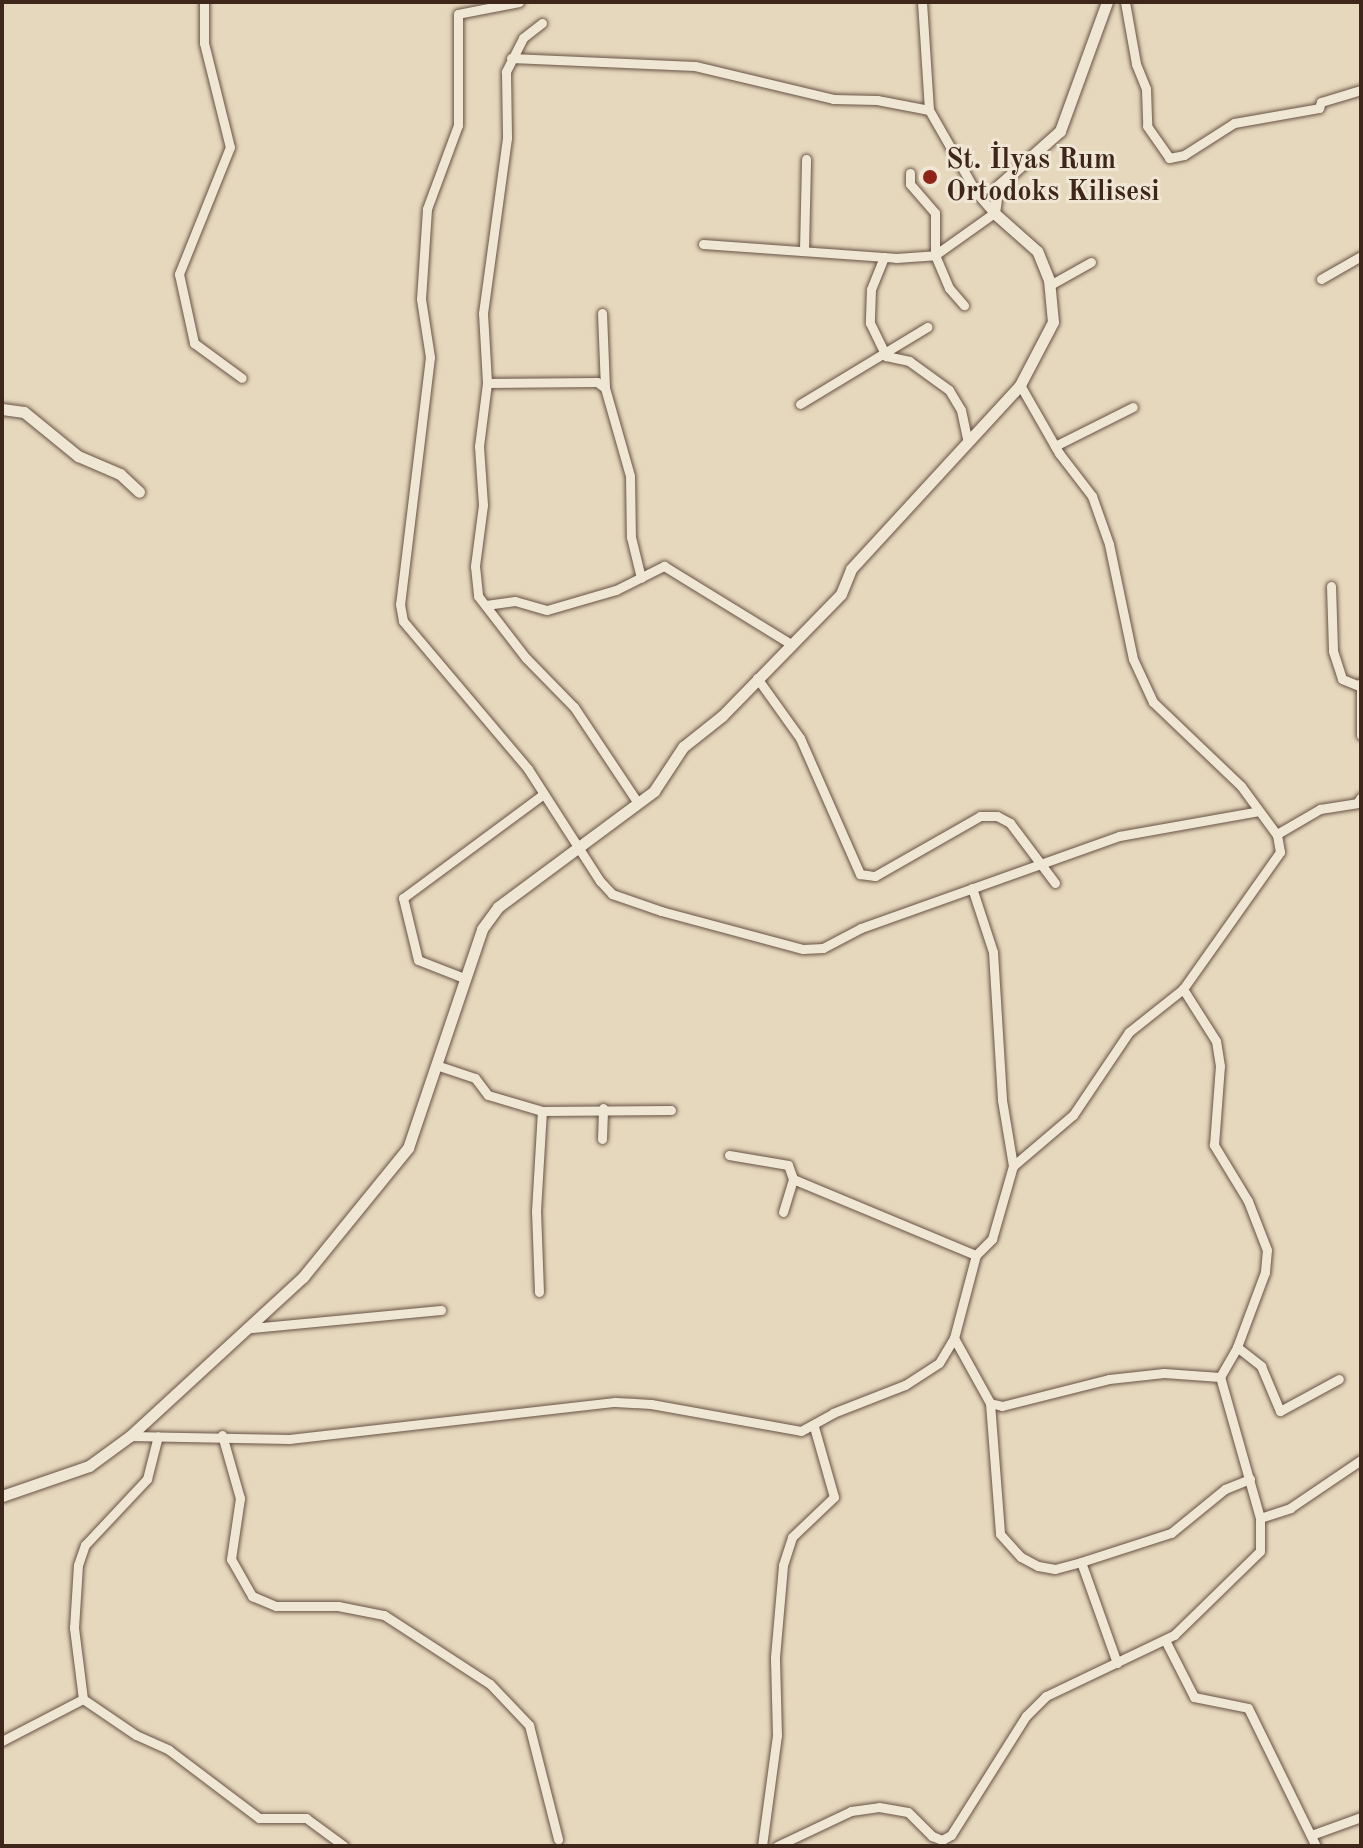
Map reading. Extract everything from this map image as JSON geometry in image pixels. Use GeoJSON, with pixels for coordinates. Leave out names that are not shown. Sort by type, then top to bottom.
{"type":"FeatureCollection","features":[{"type":"Feature","properties":{"kind":"street"},"geometry":{"type":"LineString","coordinates":[[204,2],[204,43],[230,147],[179,274],[194,343],[242,378]]}},
{"type":"Feature","properties":{"kind":"street"},"geometry":{"type":"LineString","coordinates":[[519,2],[458,14],[458,125],[427,209],[421,299],[430,357],[400,604],[403,621],[495,727],[612,894],[803,949],[823,948],[972,888],[1119,836],[1259,811]]}},
{"type":"Feature","properties":{"kind":"street"},"geometry":{"type":"LineString","coordinates":[[2,1496],[89,1466],[130,1436],[303,1277],[408,1148],[482,929],[498,907],[654,791],[683,747],[841,594],[851,569],[1020,385],[1053,322],[1050,285],[1037,251],[994,213],[976,192],[929,110],[922,2]]}},
{"type":"Feature","properties":{"kind":"street"},"geometry":{"type":"LineString","coordinates":[[703,244],[884,257],[935,255],[994,213],[998,186],[1060,131],[1107,2]]}},
{"type":"Feature","properties":{"kind":"street"},"geometry":{"type":"LineString","coordinates":[[1125,2],[1136,64],[1146,89],[1147,126],[1169,158],[1184,155],[1234,123],[1319,108],[1321,102],[1361,90]]}},
{"type":"Feature","properties":{"kind":"street"},"geometry":{"type":"LineString","coordinates":[[542,23],[511,58],[506,72],[507,138],[483,313],[487,383],[479,446],[483,505],[475,566],[478,596],[526,658],[574,707],[638,803]]}},
{"type":"Feature","properties":{"kind":"street"},"geometry":{"type":"LineString","coordinates":[[511,58],[695,66],[833,99],[877,100],[929,110]]}},
{"type":"Feature","properties":{"kind":"street"},"geometry":{"type":"LineString","coordinates":[[804,250],[806,159]]}},
{"type":"Feature","properties":{"kind":"street"},"geometry":{"type":"LineString","coordinates":[[910,173],[910,184],[935,213],[935,255],[949,288],[964,305]]}},
{"type":"Feature","properties":{"kind":"street"},"geometry":{"type":"LineString","coordinates":[[1321,279],[1361,256]]}},
{"type":"Feature","properties":{"kind":"street"},"geometry":{"type":"LineString","coordinates":[[884,257],[871,289],[870,323],[886,356]]}},
{"type":"Feature","properties":{"kind":"street"},"geometry":{"type":"LineString","coordinates":[[1050,285],[1091,262]]}},
{"type":"Feature","properties":{"kind":"street"},"geometry":{"type":"LineString","coordinates":[[602,313],[605,388],[630,476],[631,537],[641,578]]}},
{"type":"Feature","properties":{"kind":"street"},"geometry":{"type":"LineString","coordinates":[[800,404],[886,356],[927,327]]}},
{"type":"Feature","properties":{"kind":"street"},"geometry":{"type":"LineString","coordinates":[[886,356],[909,361],[949,390],[961,410],[968,442]]}},
{"type":"Feature","properties":{"kind":"street"},"geometry":{"type":"LineString","coordinates":[[487,383],[597,382],[605,388]]}},
{"type":"Feature","properties":{"kind":"street"},"geometry":{"type":"LineString","coordinates":[[1013,1166],[1073,1115],[1129,1032],[1183,989],[1280,852],[1277,834],[1241,786],[1153,702],[1133,659],[1109,544],[1092,496],[1055,446],[1020,385]]}},
{"type":"Feature","properties":{"kind":"street"},"geometry":{"type":"LineString","coordinates":[[1055,446],[1133,407]]}},
{"type":"Feature","properties":{"kind":"street"},"geometry":{"type":"LineString","coordinates":[[2,409],[24,412],[78,456],[120,474],[139,492]]}},
{"type":"Feature","properties":{"kind":"street"},"geometry":{"type":"LineString","coordinates":[[486,605],[515,601],[547,610],[641,578],[664,566],[676,569],[791,644]]}},
{"type":"Feature","properties":{"kind":"street"},"geometry":{"type":"LineString","coordinates":[[1331,586],[1333,651],[1342,679],[1360,685],[1361,735]]}},
{"type":"Feature","properties":{"kind":"street"},"geometry":{"type":"LineString","coordinates":[[757,678],[800,738],[860,874],[875,876],[980,816],[1010,823],[1055,883]]}},
{"type":"Feature","properties":{"kind":"street"},"geometry":{"type":"LineString","coordinates":[[464,978],[418,960],[403,898],[542,795]]}},
{"type":"Feature","properties":{"kind":"street"},"geometry":{"type":"LineString","coordinates":[[1277,834],[1320,809],[1357,803],[1361,797]]}},
{"type":"Feature","properties":{"kind":"street"},"geometry":{"type":"LineString","coordinates":[[130,1436],[222,1435],[289,1439],[615,1402],[651,1404],[783,1430],[814,1427],[833,1413],[905,1385],[939,1363],[954,1338],[976,1255],[992,1239],[1013,1166],[1002,1100],[993,952],[972,888]]}},
{"type":"Feature","properties":{"kind":"street"},"geometry":{"type":"LineString","coordinates":[[777,1846],[851,1811],[879,1807],[908,1812],[942,1840],[951,1835],[1026,1716],[1046,1696],[1165,1640],[1219,1595],[1260,1551],[1260,1518],[1220,1377],[1237,1347],[1265,1272],[1267,1250],[1248,1201],[1214,1145],[1220,1066],[1216,1041],[1183,989]]}},
{"type":"Feature","properties":{"kind":"street"},"geometry":{"type":"LineString","coordinates":[[436,1065],[475,1078],[488,1095],[542,1111],[603,1108],[671,1110]]}},
{"type":"Feature","properties":{"kind":"street"},"geometry":{"type":"LineString","coordinates":[[602,1139],[603,1108]]}},
{"type":"Feature","properties":{"kind":"street"},"geometry":{"type":"LineString","coordinates":[[539,1292],[536,1211],[542,1111]]}},
{"type":"Feature","properties":{"kind":"street"},"geometry":{"type":"LineString","coordinates":[[729,1155],[788,1165],[793,1179],[783,1212]]}},
{"type":"Feature","properties":{"kind":"street"},"geometry":{"type":"LineString","coordinates":[[793,1179],[976,1255]]}},
{"type":"Feature","properties":{"kind":"street"},"geometry":{"type":"LineString","coordinates":[[251,1328],[441,1310]]}},
{"type":"Feature","properties":{"kind":"street"},"geometry":{"type":"LineString","coordinates":[[954,1338],[990,1403],[1000,1534],[1021,1557],[1038,1566],[1055,1569],[1171,1533],[1225,1489],[1250,1479]]}},
{"type":"Feature","properties":{"kind":"street"},"geometry":{"type":"LineString","coordinates":[[1237,1347],[1261,1366],[1280,1411],[1339,1379]]}},
{"type":"Feature","properties":{"kind":"street"},"geometry":{"type":"LineString","coordinates":[[990,1403],[1002,1406],[1041,1392],[1150,1374],[1220,1377]]}},
{"type":"Feature","properties":{"kind":"street"},"geometry":{"type":"LineString","coordinates":[[762,1846],[777,1735],[775,1657],[783,1565],[792,1537],[834,1497],[814,1427]]}},
{"type":"Feature","properties":{"kind":"street"},"geometry":{"type":"LineString","coordinates":[[222,1435],[240,1498],[231,1559],[252,1596],[276,1606],[338,1606],[384,1615],[490,1684],[529,1725],[558,1839]]}},
{"type":"Feature","properties":{"kind":"street"},"geometry":{"type":"LineString","coordinates":[[158,1436],[147,1479],[85,1545],[78,1565],[74,1628],[83,1699],[136,1735],[169,1750],[259,1818],[306,1818],[344,1846]]}},
{"type":"Feature","properties":{"kind":"street"},"geometry":{"type":"LineString","coordinates":[[1260,1518],[1290,1508],[1361,1460]]}},
{"type":"Feature","properties":{"kind":"street"},"geometry":{"type":"LineString","coordinates":[[1081,1562],[1117,1663]]}},
{"type":"Feature","properties":{"kind":"street"},"geometry":{"type":"LineString","coordinates":[[1165,1640],[1194,1697],[1248,1708],[1314,1834],[1316,1846]]}},
{"type":"Feature","properties":{"kind":"street"},"geometry":{"type":"LineString","coordinates":[[2,1741],[83,1699]]}},
{"type":"Feature","properties":{"kind":"street"},"geometry":{"type":"LineString","coordinates":[[1314,1834],[1361,1817]]}},
{"type":"Feature","properties":{"kind":"place","name":"St. İlyas Rum Ortodoks Kilisesi"},"geometry":{"type":"Point","coordinates":[930,177]}}]}
